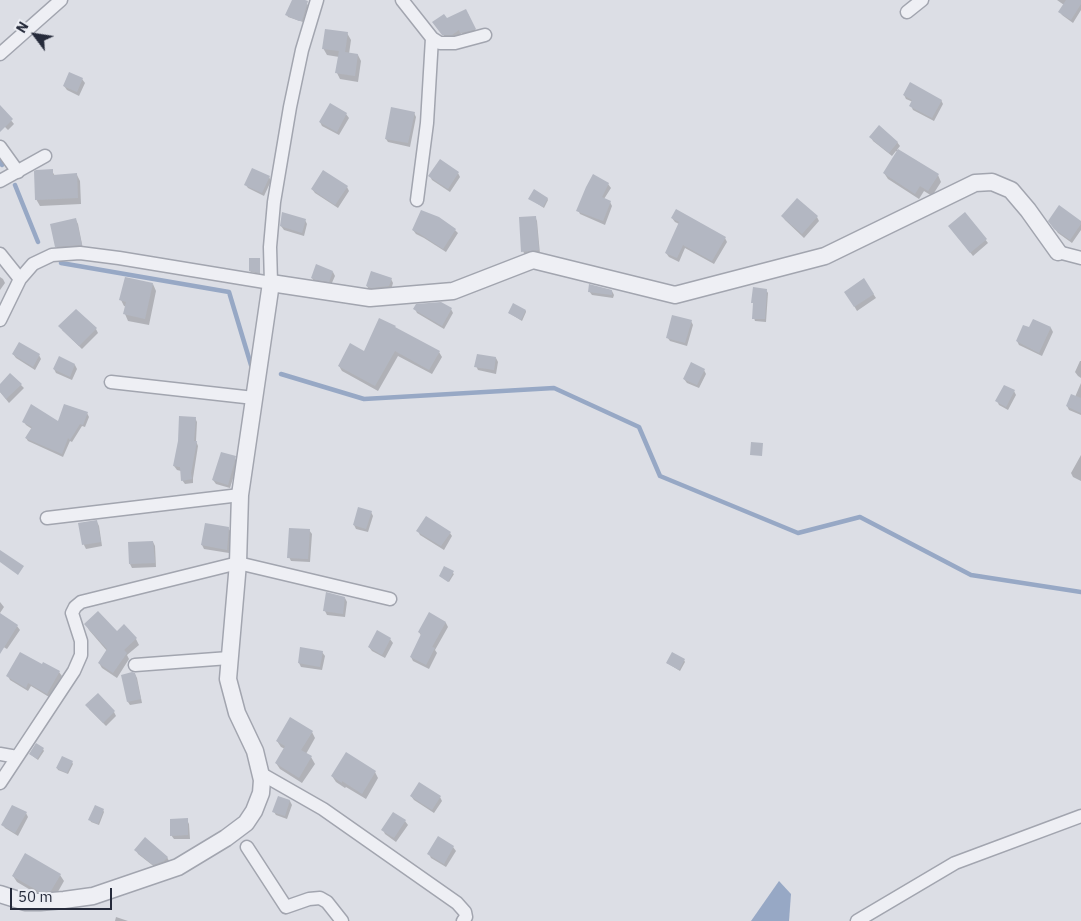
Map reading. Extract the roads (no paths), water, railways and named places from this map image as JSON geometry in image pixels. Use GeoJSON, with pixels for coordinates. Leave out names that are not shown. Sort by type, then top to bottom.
{"type":"FeatureCollection","features":[{"type":"Feature","properties":{"kind":"street"},"geometry":{"type":"LineString","coordinates":[[0,54],[61,0]]}},
{"type":"Feature","properties":{"kind":"street"},"geometry":{"type":"LineString","coordinates":[[0,894],[25,902],[93,896],[178,867],[226,838],[246,823],[254,811],[261,792],[262,780],[255,751],[237,713],[228,679],[238,563],[240,495],[270,283],[270,247],[274,202],[302,50],[317,0]]}},
{"type":"Feature","properties":{"kind":"street"},"geometry":{"type":"LineString","coordinates":[[402,0],[432,38],[440,43],[455,43],[485,35]]}},
{"type":"Feature","properties":{"kind":"street"},"geometry":{"type":"LineString","coordinates":[[907,12],[922,0]]}},
{"type":"Feature","properties":{"kind":"street"},"geometry":{"type":"LineString","coordinates":[[417,200],[427,123],[432,38]]}},
{"type":"Feature","properties":{"kind":"street"},"geometry":{"type":"LineString","coordinates":[[0,147],[18,172]]}},
{"type":"Feature","properties":{"kind":"street"},"geometry":{"type":"LineString","coordinates":[[0,181],[46,156]]}},
{"type":"Feature","properties":{"kind":"street"},"geometry":{"type":"LineString","coordinates":[[0,320],[20,279],[33,264],[52,255],[80,253],[370,298],[453,291],[533,260],[675,295],[825,256],[975,183],[992,182],[1011,190],[1058,252],[1081,258]]}},
{"type":"Feature","properties":{"kind":"street"},"geometry":{"type":"LineString","coordinates":[[0,254],[20,279]]}},
{"type":"Feature","properties":{"kind":"street"},"geometry":{"type":"LineString","coordinates":[[112,382],[254,398]]}},
{"type":"Feature","properties":{"kind":"street"},"geometry":{"type":"LineString","coordinates":[[47,518],[240,495]]}},
{"type":"Feature","properties":{"kind":"street"},"geometry":{"type":"LineString","coordinates":[[0,783],[74,672],[81,655],[81,642],[72,613],[81,602],[238,563],[390,600]]}},
{"type":"Feature","properties":{"kind":"street"},"geometry":{"type":"LineString","coordinates":[[135,665],[230,658]]}},
{"type":"Feature","properties":{"kind":"street"},"geometry":{"type":"LineString","coordinates":[[0,754],[17,757]]}},
{"type":"Feature","properties":{"kind":"street"},"geometry":{"type":"LineString","coordinates":[[260,773],[323,809],[457,904],[465,912],[466,917],[463,921]]}},
{"type":"Feature","properties":{"kind":"street"},"geometry":{"type":"LineString","coordinates":[[857,921],[955,863],[1081,816]]}},
{"type":"Feature","properties":{"kind":"street"},"geometry":{"type":"LineString","coordinates":[[247,847],[286,907],[309,899],[320,898],[327,902],[342,921]]}},
{"type":"Feature","properties":{"kind":"water"},"geometry":{"type":"Polygon","coordinates":[[[779,881],[791,894],[789,921],[751,921],[779,881]]]}},
{"type":"Feature","properties":{"kind":"waterway"},"geometry":{"type":"LineString","coordinates":[[15,185],[38,242]]}},
{"type":"Feature","properties":{"kind":"waterway"},"geometry":{"type":"LineString","coordinates":[[61,263],[229,292],[251,365]]}},
{"type":"Feature","properties":{"kind":"waterway"},"geometry":{"type":"LineString","coordinates":[[281,374],[364,399],[554,388],[639,427],[660,476],[798,533],[860,517],[971,575],[1081,592]]}}]}
